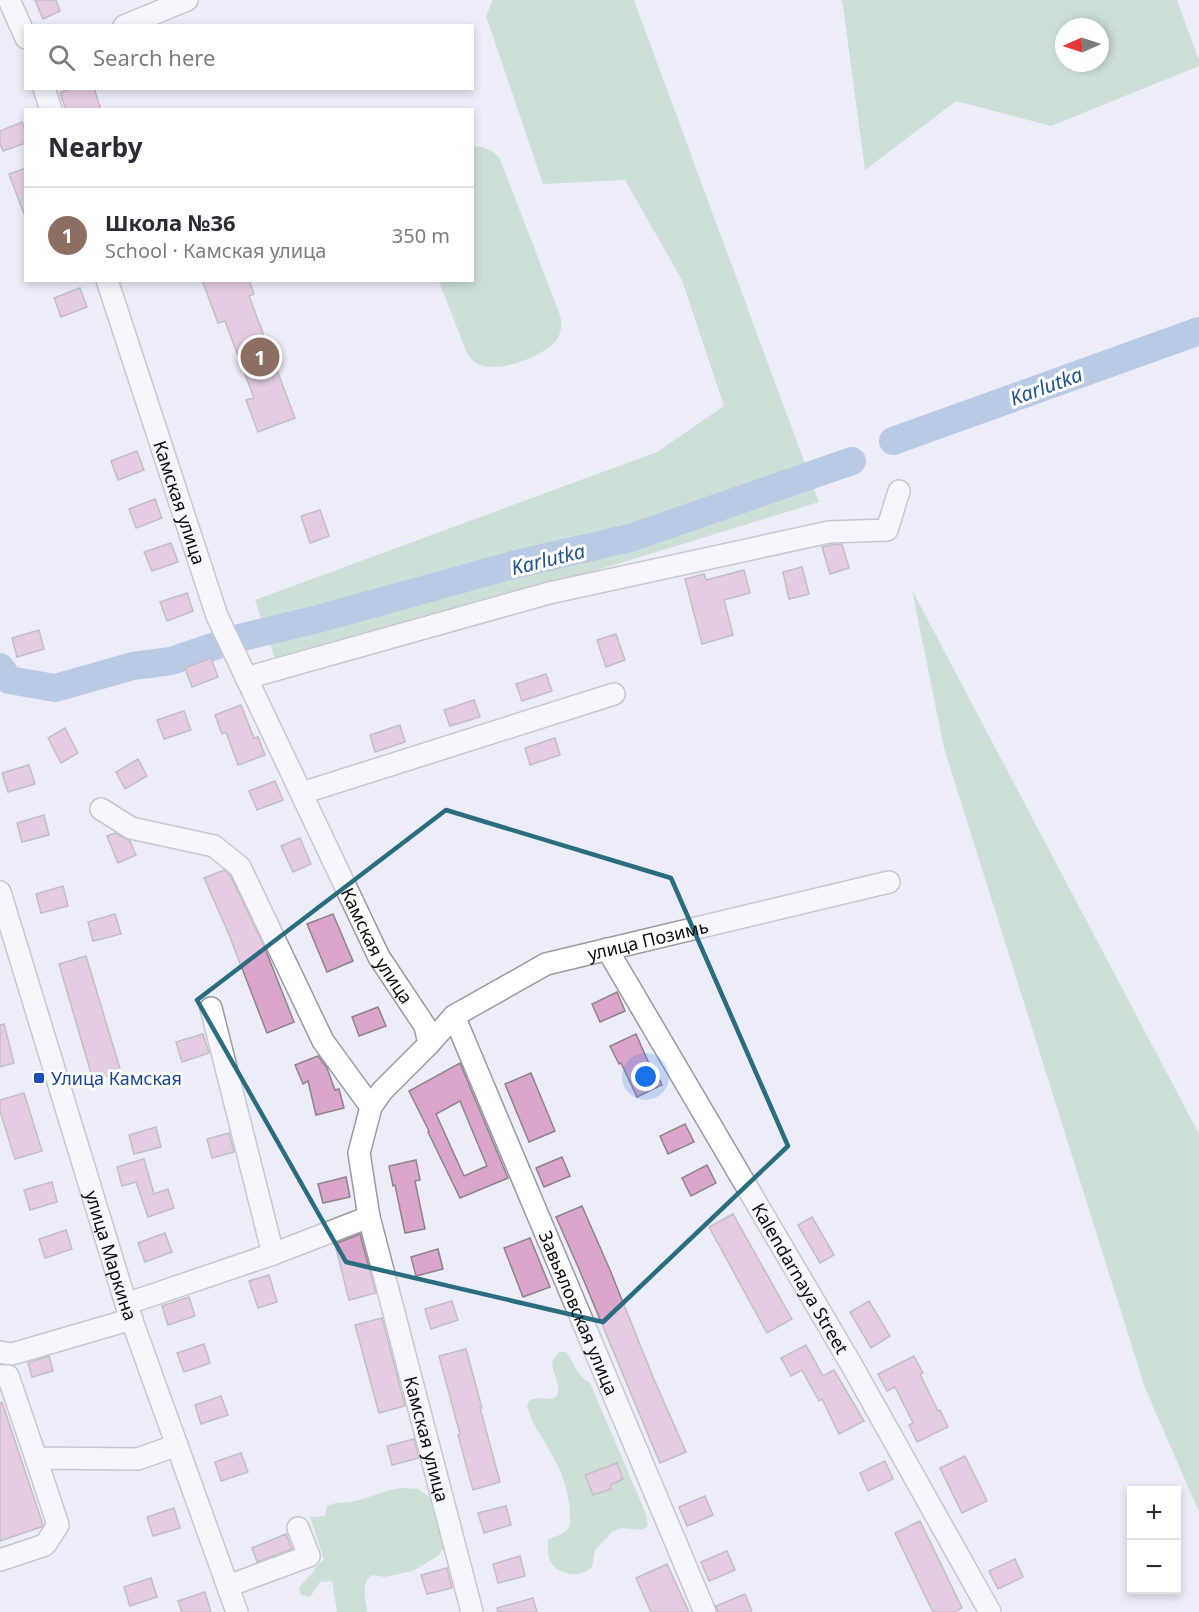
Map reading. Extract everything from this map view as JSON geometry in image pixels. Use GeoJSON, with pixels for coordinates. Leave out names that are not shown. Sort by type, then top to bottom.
{"type":"FeatureCollection","features":[{"type":"Feature","properties":{"kind":"street"},"geometry":{"type":"LineString","coordinates":[[9,0],[24,34]]}},
{"type":"Feature","properties":{"kind":"street"},"geometry":{"type":"LineString","coordinates":[[129,24],[187,0]]}},
{"type":"Feature","properties":{"kind":"street"},"geometry":{"type":"LineString","coordinates":[[45,90],[50,108]]}},
{"type":"Feature","properties":{"kind":"street","name":"Камская улица"},"geometry":{"type":"LineString","coordinates":[[108,282],[217,616],[379,957],[425,1026],[429,1044],[382,1091],[371,1107],[359,1153],[369,1218],[472,1612]]}},
{"type":"Feature","properties":{"kind":"street"},"geometry":{"type":"LineString","coordinates":[[246,678],[549,593],[829,532],[887,530],[899,491]]}},
{"type":"Feature","properties":{"kind":"street"},"geometry":{"type":"LineString","coordinates":[[302,793],[614,694]]}},
{"type":"Feature","properties":{"kind":"street"},"geometry":{"type":"LineString","coordinates":[[101,809],[131,828],[214,846],[240,867],[323,1041],[371,1107]]}},
{"type":"Feature","properties":{"kind":"street","name":"улица Позимь"},"geometry":{"type":"LineString","coordinates":[[429,1044],[454,1016],[546,964],[889,882]]}},
{"type":"Feature","properties":{"kind":"street","name":"улица Маркина"},"geometry":{"type":"LineString","coordinates":[[0,892],[129,1312],[237,1612]]}},
{"type":"Feature","properties":{"kind":"street","name":"Kalendarnaya Street"},"geometry":{"type":"LineString","coordinates":[[607,950],[851,1364],[990,1612]]}},
{"type":"Feature","properties":{"kind":"street"},"geometry":{"type":"LineString","coordinates":[[211,1008],[273,1254]]}},
{"type":"Feature","properties":{"kind":"street","name":"Завьяловская улица"},"geometry":{"type":"LineString","coordinates":[[454,1016],[705,1612]]}},
{"type":"Feature","properties":{"kind":"street"},"geometry":{"type":"LineString","coordinates":[[0,1352],[12,1354],[129,1312],[369,1218]]}},
{"type":"Feature","properties":{"kind":"street"},"geometry":{"type":"LineString","coordinates":[[0,1376],[8,1376],[58,1524],[45,1545],[0,1560]]}},
{"type":"Feature","properties":{"kind":"street"},"geometry":{"type":"LineString","coordinates":[[36,1458],[138,1459],[177,1445]]}},
{"type":"Feature","properties":{"kind":"street"},"geometry":{"type":"LineString","coordinates":[[228,1586],[309,1556],[298,1528]]}},
{"type":"Feature","properties":{"kind":"highlighted area"},"geometry":{"type":"Polygon","coordinates":[[[446,810],[671,878],[788,1146],[603,1322],[346,1262],[197,1000],[446,810]]]}},
{"type":"Feature","properties":{"kind":"green space"},"geometry":{"type":"Polygon","coordinates":[[[493,0],[634,0],[819,502],[278,668],[255,600],[657,452],[724,406],[682,280],[625,180],[543,184],[486,16],[493,0]]]}},
{"type":"Feature","properties":{"kind":"green space"},"geometry":{"type":"Polygon","coordinates":[[[841,0],[1177,0],[1199,60],[1199,66],[1051,126],[956,101],[865,170],[841,0]]]}},
{"type":"Feature","properties":{"kind":"green space"},"geometry":{"type":"Polygon","coordinates":[[[474,146],[488,149],[500,159],[560,315],[561,329],[558,338],[544,351],[509,365],[497,367],[478,364],[466,351],[439,282],[474,282],[474,146]]]}},
{"type":"Feature","properties":{"kind":"green space"},"geometry":{"type":"Polygon","coordinates":[[[912,590],[1199,1134],[1199,1512],[1145,1388],[944,748],[912,590]]]}},
{"type":"Feature","properties":{"kind":"green space"},"geometry":{"type":"Polygon","coordinates":[[[560,1352],[566,1352],[578,1372],[590,1383],[646,1514],[648,1526],[641,1530],[621,1528],[612,1532],[595,1550],[592,1567],[576,1574],[558,1570],[549,1559],[548,1540],[568,1528],[569,1505],[560,1472],[533,1423],[527,1406],[530,1400],[553,1399],[558,1394],[552,1364],[560,1352]]]}},
{"type":"Feature","properties":{"kind":"green space"},"geometry":{"type":"Polygon","coordinates":[[[402,1488],[418,1489],[436,1501],[445,1547],[439,1555],[413,1571],[385,1577],[372,1575],[365,1587],[367,1612],[337,1612],[332,1581],[320,1582],[310,1597],[301,1595],[300,1586],[324,1560],[310,1517],[325,1516],[327,1506],[330,1504],[352,1502],[402,1488]]]}},
{"type":"Feature","properties":{"kind":"building"},"geometry":{"type":"Polygon","coordinates":[[[35,0],[56,0],[60,11],[43,19],[35,0]]]}},
{"type":"Feature","properties":{"kind":"building"},"geometry":{"type":"Polygon","coordinates":[[[67,90],[95,90],[100,108],[65,108],[60,93],[67,90]]]}},
{"type":"Feature","properties":{"kind":"building"},"geometry":{"type":"Polygon","coordinates":[[[22,122],[24,144],[3,151],[0,144],[0,131],[22,122]]]}},
{"type":"Feature","properties":{"kind":"building"},"geometry":{"type":"Polygon","coordinates":[[[24,169],[24,214],[9,174],[24,169]]]}},
{"type":"Feature","properties":{"kind":"building"},"geometry":{"type":"Polygon","coordinates":[[[203,282],[250,282],[254,294],[249,296],[295,418],[258,432],[246,400],[254,398],[225,321],[218,323],[203,282]]]}},
{"type":"Feature","properties":{"kind":"building"},"geometry":{"type":"Polygon","coordinates":[[[80,288],[87,307],[61,317],[54,298],[80,288]]]}},
{"type":"Feature","properties":{"kind":"building"},"geometry":{"type":"Polygon","coordinates":[[[137,451],[144,470],[118,480],[111,461],[137,451]]]}},
{"type":"Feature","properties":{"kind":"building"},"geometry":{"type":"Polygon","coordinates":[[[155,499],[162,518],[136,528],[129,509],[155,499]]]}},
{"type":"Feature","properties":{"kind":"building"},"geometry":{"type":"Polygon","coordinates":[[[320,510],[329,536],[310,543],[301,516],[320,510]]]}},
{"type":"Feature","properties":{"kind":"building"},"geometry":{"type":"Polygon","coordinates":[[[171,543],[178,562],[152,571],[144,552],[171,543]]]}},
{"type":"Feature","properties":{"kind":"building"},"geometry":{"type":"Polygon","coordinates":[[[842,544],[849,568],[830,574],[822,547],[842,544]]]}},
{"type":"Feature","properties":{"kind":"building"},"geometry":{"type":"Polygon","coordinates":[[[802,567],[809,594],[789,599],[783,572],[802,567]]]}},
{"type":"Feature","properties":{"kind":"building"},"geometry":{"type":"Polygon","coordinates":[[[744,570],[750,593],[724,600],[733,635],[702,644],[685,579],[704,574],[706,580],[744,570]]]}},
{"type":"Feature","properties":{"kind":"building"},"geometry":{"type":"Polygon","coordinates":[[[187,593],[193,611],[167,621],[160,602],[187,593]]]}},
{"type":"Feature","properties":{"kind":"building"},"geometry":{"type":"Polygon","coordinates":[[[39,630],[44,649],[17,657],[12,638],[39,630]]]}},
{"type":"Feature","properties":{"kind":"building"},"geometry":{"type":"Polygon","coordinates":[[[616,634],[625,660],[606,667],[597,640],[616,634]]]}},
{"type":"Feature","properties":{"kind":"building"},"geometry":{"type":"Polygon","coordinates":[[[211,658],[218,677],[192,687],[185,668],[211,658]]]}},
{"type":"Feature","properties":{"kind":"building"},"geometry":{"type":"Polygon","coordinates":[[[546,674],[552,691],[522,701],[516,684],[546,674]]]}},
{"type":"Feature","properties":{"kind":"building"},"geometry":{"type":"Polygon","coordinates":[[[474,700],[480,717],[450,726],[444,710],[474,700]]]}},
{"type":"Feature","properties":{"kind":"building"},"geometry":{"type":"Polygon","coordinates":[[[241,705],[254,738],[258,737],[265,755],[238,765],[226,732],[222,734],[215,715],[241,705]]]}},
{"type":"Feature","properties":{"kind":"building"},"geometry":{"type":"Polygon","coordinates":[[[184,711],[191,730],[164,739],[157,720],[184,711]]]}},
{"type":"Feature","properties":{"kind":"building"},"geometry":{"type":"Polygon","coordinates":[[[400,725],[405,742],[375,752],[370,735],[400,725]]]}},
{"type":"Feature","properties":{"kind":"building"},"geometry":{"type":"Polygon","coordinates":[[[65,728],[78,753],[61,763],[48,738],[65,728]]]}},
{"type":"Feature","properties":{"kind":"building"},"geometry":{"type":"Polygon","coordinates":[[[555,738],[560,755],[530,765],[525,748],[555,738]]]}},
{"type":"Feature","properties":{"kind":"building"},"geometry":{"type":"Polygon","coordinates":[[[138,759],[147,776],[125,789],[116,772],[138,759]]]}},
{"type":"Feature","properties":{"kind":"building"},"geometry":{"type":"Polygon","coordinates":[[[29,765],[35,784],[8,792],[2,773],[29,765]]]}},
{"type":"Feature","properties":{"kind":"building"},"geometry":{"type":"Polygon","coordinates":[[[275,781],[283,800],[257,810],[249,791],[275,781]]]}},
{"type":"Feature","properties":{"kind":"building"},"geometry":{"type":"Polygon","coordinates":[[[44,815],[49,835],[22,842],[17,823],[44,815]]]}},
{"type":"Feature","properties":{"kind":"building"},"geometry":{"type":"Polygon","coordinates":[[[115,833],[130,841],[136,855],[118,863],[107,836],[115,833]]]}},
{"type":"Feature","properties":{"kind":"building"},"geometry":{"type":"Polygon","coordinates":[[[300,838],[311,864],[293,872],[281,846],[300,838]]]}},
{"type":"Feature","properties":{"kind":"building"},"geometry":{"type":"Polygon","coordinates":[[[224,870],[230,875],[264,946],[294,1022],[267,1033],[228,932],[204,878],[224,870]]]}},
{"type":"Feature","properties":{"kind":"building"},"geometry":{"type":"Polygon","coordinates":[[[63,886],[68,906],[41,913],[36,894],[63,886]]]}},
{"type":"Feature","properties":{"kind":"building"},"geometry":{"type":"Polygon","coordinates":[[[115,914],[121,934],[93,941],[88,922],[115,914]]]}},
{"type":"Feature","properties":{"kind":"building"},"geometry":{"type":"Polygon","coordinates":[[[333,914],[353,961],[327,972],[307,924],[333,914]]]}},
{"type":"Feature","properties":{"kind":"building"},"geometry":{"type":"Polygon","coordinates":[[[86,956],[121,1072],[93,1080],[59,964],[86,956]]]}},
{"type":"Feature","properties":{"kind":"building"},"geometry":{"type":"Polygon","coordinates":[[[617,992],[625,1011],[600,1022],[592,1004],[617,992]]]}},
{"type":"Feature","properties":{"kind":"building"},"geometry":{"type":"Polygon","coordinates":[[[378,1007],[386,1026],[359,1036],[352,1017],[378,1007]]]}},
{"type":"Feature","properties":{"kind":"building"},"geometry":{"type":"Polygon","coordinates":[[[4,1024],[14,1063],[0,1067],[0,1025],[4,1024]]]}},
{"type":"Feature","properties":{"kind":"building"},"geometry":{"type":"Polygon","coordinates":[[[203,1034],[209,1053],[182,1062],[176,1042],[203,1034]]]}},
{"type":"Feature","properties":{"kind":"building"},"geometry":{"type":"Polygon","coordinates":[[[636,1034],[651,1068],[654,1067],[662,1085],[637,1097],[610,1046],[636,1034]]]}},
{"type":"Feature","properties":{"kind":"building"},"geometry":{"type":"Polygon","coordinates":[[[318,1056],[327,1068],[335,1090],[339,1089],[344,1108],[316,1115],[308,1081],[303,1084],[295,1065],[318,1056]]]}},
{"type":"Feature","properties":{"kind":"building"},"geometry":{"type":"Polygon","coordinates":[[[460,1063],[508,1178],[460,1198],[409,1091],[460,1063]],[[460,1101],[436,1114],[464,1176],[487,1166],[460,1101]]]}},
{"type":"Feature","properties":{"kind":"building"},"geometry":{"type":"Polygon","coordinates":[[[531,1073],[555,1131],[529,1142],[505,1084],[531,1073]]]}},
{"type":"Feature","properties":{"kind":"building"},"geometry":{"type":"Polygon","coordinates":[[[24,1093],[42,1151],[15,1159],[0,1111],[0,1100],[24,1093]]]}},
{"type":"Feature","properties":{"kind":"building"},"geometry":{"type":"Polygon","coordinates":[[[685,1124],[694,1142],[668,1154],[660,1136],[685,1124]]]}},
{"type":"Feature","properties":{"kind":"building"},"geometry":{"type":"Polygon","coordinates":[[[156,1127],[161,1147],[134,1154],[129,1135],[156,1127]]]}},
{"type":"Feature","properties":{"kind":"building"},"geometry":{"type":"Polygon","coordinates":[[[229,1133],[234,1152],[212,1158],[207,1139],[229,1133]]]}},
{"type":"Feature","properties":{"kind":"building"},"geometry":{"type":"Polygon","coordinates":[[[562,1157],[570,1176],[544,1187],[536,1168],[562,1157]]]}},
{"type":"Feature","properties":{"kind":"building"},"geometry":{"type":"Polygon","coordinates":[[[144,1159],[154,1194],[168,1189],[174,1208],[148,1217],[136,1182],[122,1186],[117,1167],[144,1159]]]}},
{"type":"Feature","properties":{"kind":"building"},"geometry":{"type":"Polygon","coordinates":[[[416,1160],[420,1180],[415,1181],[425,1229],[405,1233],[389,1166],[416,1160]]]}},
{"type":"Feature","properties":{"kind":"building"},"geometry":{"type":"Polygon","coordinates":[[[707,1165],[716,1183],[691,1196],[682,1178],[707,1165]]]}},
{"type":"Feature","properties":{"kind":"building"},"geometry":{"type":"Polygon","coordinates":[[[346,1177],[350,1197],[323,1203],[318,1184],[346,1177]]]}},
{"type":"Feature","properties":{"kind":"building"},"geometry":{"type":"Polygon","coordinates":[[[52,1182],[57,1202],[30,1210],[24,1190],[52,1182]]]}},
{"type":"Feature","properties":{"kind":"building"},"geometry":{"type":"Polygon","coordinates":[[[582,1206],[686,1452],[660,1463],[556,1217],[582,1206]]]}},
{"type":"Feature","properties":{"kind":"building"},"geometry":{"type":"Polygon","coordinates":[[[733,1214],[792,1319],[767,1333],[709,1227],[733,1214]]]}},
{"type":"Feature","properties":{"kind":"building"},"geometry":{"type":"Polygon","coordinates":[[[812,1217],[834,1255],[820,1263],[798,1225],[812,1217]]]}},
{"type":"Feature","properties":{"kind":"building"},"geometry":{"type":"Polygon","coordinates":[[[66,1230],[72,1249],[45,1258],[39,1239],[66,1230]]]}},
{"type":"Feature","properties":{"kind":"building"},"geometry":{"type":"Polygon","coordinates":[[[165,1233],[172,1252],[145,1262],[138,1243],[165,1233]]]}},
{"type":"Feature","properties":{"kind":"building"},"geometry":{"type":"Polygon","coordinates":[[[360,1234],[376,1293],[349,1300],[335,1244],[360,1234]]]}},
{"type":"Feature","properties":{"kind":"building"},"geometry":{"type":"Polygon","coordinates":[[[530,1238],[550,1287],[523,1297],[504,1248],[530,1238]]]}},
{"type":"Feature","properties":{"kind":"building"},"geometry":{"type":"Polygon","coordinates":[[[438,1249],[443,1269],[416,1276],[411,1257],[438,1249]]]}},
{"type":"Feature","properties":{"kind":"building"},"geometry":{"type":"Polygon","coordinates":[[[269,1275],[277,1302],[258,1308],[249,1281],[269,1275]]]}},
{"type":"Feature","properties":{"kind":"building"},"geometry":{"type":"Polygon","coordinates":[[[189,1297],[195,1316],[168,1325],[162,1306],[189,1297]]]}},
{"type":"Feature","properties":{"kind":"building"},"geometry":{"type":"Polygon","coordinates":[[[452,1301],[458,1320],[431,1329],[425,1309],[452,1301]]]}},
{"type":"Feature","properties":{"kind":"building"},"geometry":{"type":"Polygon","coordinates":[[[869,1301],[890,1336],[871,1348],[850,1312],[869,1301]]]}},
{"type":"Feature","properties":{"kind":"building"},"geometry":{"type":"Polygon","coordinates":[[[382,1318],[405,1406],[379,1413],[355,1325],[382,1318]]]}},
{"type":"Feature","properties":{"kind":"building"},"geometry":{"type":"Polygon","coordinates":[[[204,1344],[210,1363],[184,1372],[177,1353],[204,1344]]]}},
{"type":"Feature","properties":{"kind":"building"},"geometry":{"type":"Polygon","coordinates":[[[806,1345],[823,1376],[834,1370],[864,1421],[839,1434],[822,1399],[819,1401],[802,1370],[791,1376],[781,1358],[806,1345]]]}},
{"type":"Feature","properties":{"kind":"building"},"geometry":{"type":"Polygon","coordinates":[[[466,1349],[500,1482],[473,1490],[439,1356],[466,1349]]]}},
{"type":"Feature","properties":{"kind":"building"},"geometry":{"type":"Polygon","coordinates":[[[49,1356],[53,1371],[32,1377],[28,1363],[49,1356]]]}},
{"type":"Feature","properties":{"kind":"building"},"geometry":{"type":"Polygon","coordinates":[[[914,1356],[923,1373],[920,1374],[948,1427],[917,1442],[909,1425],[913,1423],[895,1387],[887,1391],[878,1374],[914,1356]]]}},
{"type":"Feature","properties":{"kind":"building"},"geometry":{"type":"Polygon","coordinates":[[[221,1396],[228,1415],[201,1424],[195,1405],[221,1396]]]}},
{"type":"Feature","properties":{"kind":"building"},"geometry":{"type":"Polygon","coordinates":[[[2,1402],[43,1525],[0,1541],[0,1403],[2,1402]]]}},
{"type":"Feature","properties":{"kind":"building"},"geometry":{"type":"Polygon","coordinates":[[[414,1439],[419,1458],[392,1465],[387,1446],[414,1439]]]}},
{"type":"Feature","properties":{"kind":"building"},"geometry":{"type":"Polygon","coordinates":[[[241,1453],[248,1472],[221,1481],[215,1462],[241,1453]]]}},
{"type":"Feature","properties":{"kind":"building"},"geometry":{"type":"Polygon","coordinates":[[[965,1456],[987,1501],[962,1513],[940,1468],[965,1456]]]}},
{"type":"Feature","properties":{"kind":"building"},"geometry":{"type":"Polygon","coordinates":[[[885,1461],[893,1479],[868,1491],[860,1473],[885,1461]]]}},
{"type":"Feature","properties":{"kind":"building"},"geometry":{"type":"Polygon","coordinates":[[[617,1463],[623,1479],[610,1485],[611,1489],[593,1495],[585,1475],[617,1463]]]}},
{"type":"Feature","properties":{"kind":"building"},"geometry":{"type":"Polygon","coordinates":[[[705,1496],[713,1515],[687,1526],[679,1507],[705,1496]]]}},
{"type":"Feature","properties":{"kind":"building"},"geometry":{"type":"Polygon","coordinates":[[[506,1506],[511,1525],[484,1533],[478,1513],[506,1506]]]}},
{"type":"Feature","properties":{"kind":"building"},"geometry":{"type":"Polygon","coordinates":[[[174,1508],[180,1528],[153,1536],[147,1517],[174,1508]]]}},
{"type":"Feature","properties":{"kind":"building"},"geometry":{"type":"Polygon","coordinates":[[[920,1521],[962,1608],[954,1612],[933,1612],[895,1533],[920,1521]]]}},
{"type":"Feature","properties":{"kind":"building"},"geometry":{"type":"Polygon","coordinates":[[[286,1534],[292,1549],[257,1562],[252,1548],[286,1534]]]}},
{"type":"Feature","properties":{"kind":"building"},"geometry":{"type":"Polygon","coordinates":[[[727,1551],[735,1570],[709,1581],[701,1562],[727,1551]]]}},
{"type":"Feature","properties":{"kind":"building"},"geometry":{"type":"Polygon","coordinates":[[[520,1556],[525,1576],[498,1583],[493,1564],[520,1556]]]}},
{"type":"Feature","properties":{"kind":"building"},"geometry":{"type":"Polygon","coordinates":[[[1015,1559],[1023,1577],[998,1589],[989,1571],[1015,1559]]]}},
{"type":"Feature","properties":{"kind":"building"},"geometry":{"type":"Polygon","coordinates":[[[667,1564],[689,1612],[651,1612],[636,1578],[667,1564]]]}},
{"type":"Feature","properties":{"kind":"building"},"geometry":{"type":"Polygon","coordinates":[[[447,1568],[452,1588],[427,1594],[421,1575],[447,1568]]]}},
{"type":"Feature","properties":{"kind":"building"},"geometry":{"type":"Polygon","coordinates":[[[151,1578],[157,1597],[130,1606],[124,1587],[151,1578]]]}},
{"type":"Feature","properties":{"kind":"building"},"geometry":{"type":"Polygon","coordinates":[[[205,1592],[211,1612],[182,1612],[178,1601],[205,1592]]]}},
{"type":"Feature","properties":{"kind":"building"},"geometry":{"type":"Polygon","coordinates":[[[745,1594],[752,1612],[718,1612],[716,1606],[745,1594]]]}},
{"type":"Feature","properties":{"kind":"building"},"geometry":{"type":"Polygon","coordinates":[[[533,1598],[537,1612],[498,1612],[497,1608],[533,1598]]]}},
{"type":"Feature","properties":{"kind":"waterway","name":"Karlutka"},"geometry":{"type":"LineString","coordinates":[[893,441],[1199,331]]}},
{"type":"Feature","properties":{"kind":"waterway","name":"Karlutka"},"geometry":{"type":"LineString","coordinates":[[239,638],[318,619],[513,565],[630,538],[852,461]]}},
{"type":"Feature","properties":{"kind":"waterway","name":"Karlutka"},"geometry":{"type":"LineString","coordinates":[[0,667],[9,680],[55,688],[133,666],[171,661],[218,645]]}},
{"type":"Feature","properties":{"kind":"place","name":"Школа №36"},"geometry":{"type":"Point","coordinates":[260,357]}},
{"type":"Feature","properties":{"kind":"place","name":"Улица Камская"},"geometry":{"type":"Point","coordinates":[39,1078]}}]}
